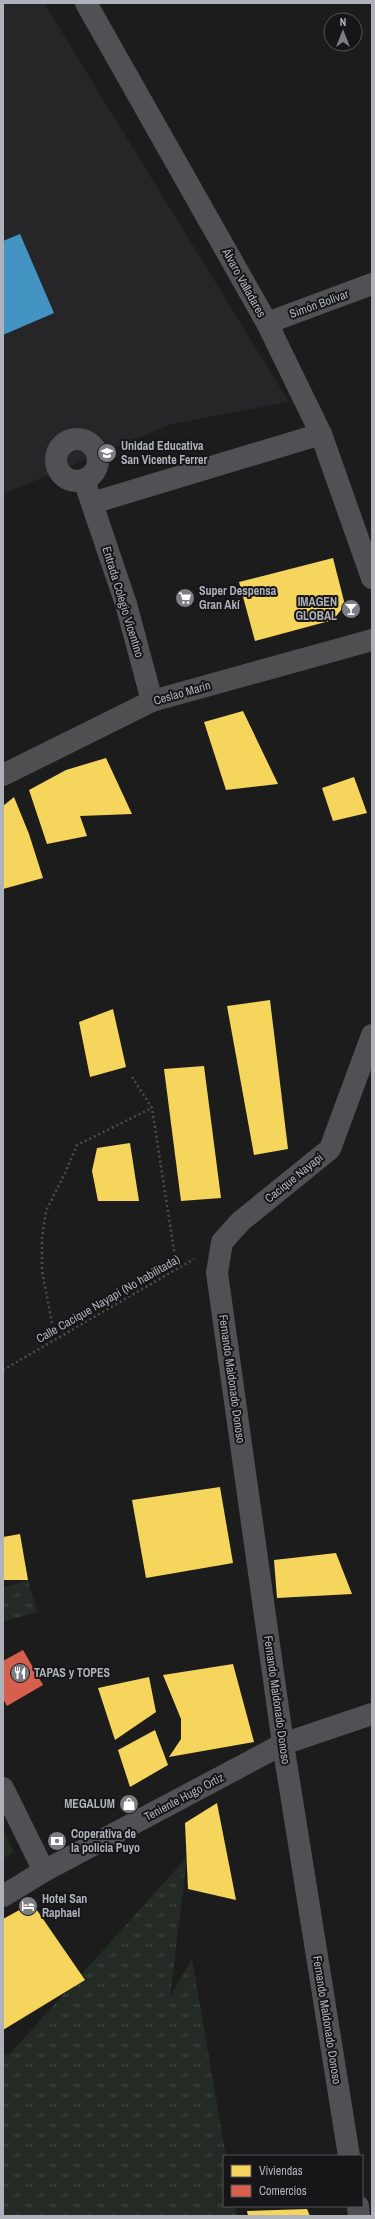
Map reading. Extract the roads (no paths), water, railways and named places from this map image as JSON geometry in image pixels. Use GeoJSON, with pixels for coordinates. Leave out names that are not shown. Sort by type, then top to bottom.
{"type":"FeatureCollection","features":[{"type":"Feature","properties":{"kind":"main road","name":"Ceslao Marín"},"geometry":{"type":"LineString","coordinates":[[3,775],[152,701],[372,640]]}},
{"type":"Feature","properties":{"kind":"street","name":"Álvaro Valladares"},"geometry":{"type":"LineString","coordinates":[[86,3],[267,323],[321,434],[372,578]]}},
{"type":"Feature","properties":{"kind":"street","name":"Simón Bolívar"},"geometry":{"type":"LineString","coordinates":[[267,323],[372,284]]}},
{"type":"Feature","properties":{"kind":"street"},"geometry":{"type":"LineString","coordinates":[[92,503],[321,434]]}},
{"type":"Feature","properties":{"kind":"street","name":"Entrada Colegio Vicentino"},"geometry":{"type":"LineString","coordinates":[[84,480],[126,604],[152,701]]}},
{"type":"Feature","properties":{"kind":"street","name":"Cacique Nayapi"},"geometry":{"type":"LineString","coordinates":[[222,1242],[241,1220],[330,1149],[372,1035]]}},
{"type":"Feature","properties":{"kind":"street","name":"Fernando Maldonado Donoso"},"geometry":{"type":"LineString","coordinates":[[222,1242],[217,1273],[283,1744],[350,2155]]}},
{"type":"Feature","properties":{"kind":"street","name":"Teniente Hugo Ortiz"},"geometry":{"type":"LineString","coordinates":[[3,1896],[44,1871],[283,1744],[372,1714]]}},
{"type":"Feature","properties":{"kind":"street"},"geometry":{"type":"LineString","coordinates":[[3,1788],[44,1871]]}},
{"type":"Feature","properties":{"kind":"place","name":"Unidad Educativa San Vicente Ferrer"},"geometry":{"type":"Point","coordinates":[107,453]}},
{"type":"Feature","properties":{"kind":"place","name":"Super Despensa Gran Akí"},"geometry":{"type":"Point","coordinates":[185,598]}},
{"type":"Feature","properties":{"kind":"place","name":"IMAGEN GLOBAL"},"geometry":{"type":"Point","coordinates":[351,609]}},
{"type":"Feature","properties":{"kind":"place","name":"TAPAS y TOPES"},"geometry":{"type":"Point","coordinates":[20,1673]}},
{"type":"Feature","properties":{"kind":"place","name":"MEGALUM"},"geometry":{"type":"Point","coordinates":[129,1804]}},
{"type":"Feature","properties":{"kind":"place","name":"Coperativa de la policia Puyo"},"geometry":{"type":"Point","coordinates":[57,1841]}},
{"type":"Feature","properties":{"kind":"place","name":"Hotel San Raphael"},"geometry":{"type":"Point","coordinates":[28,1906]}}]}
